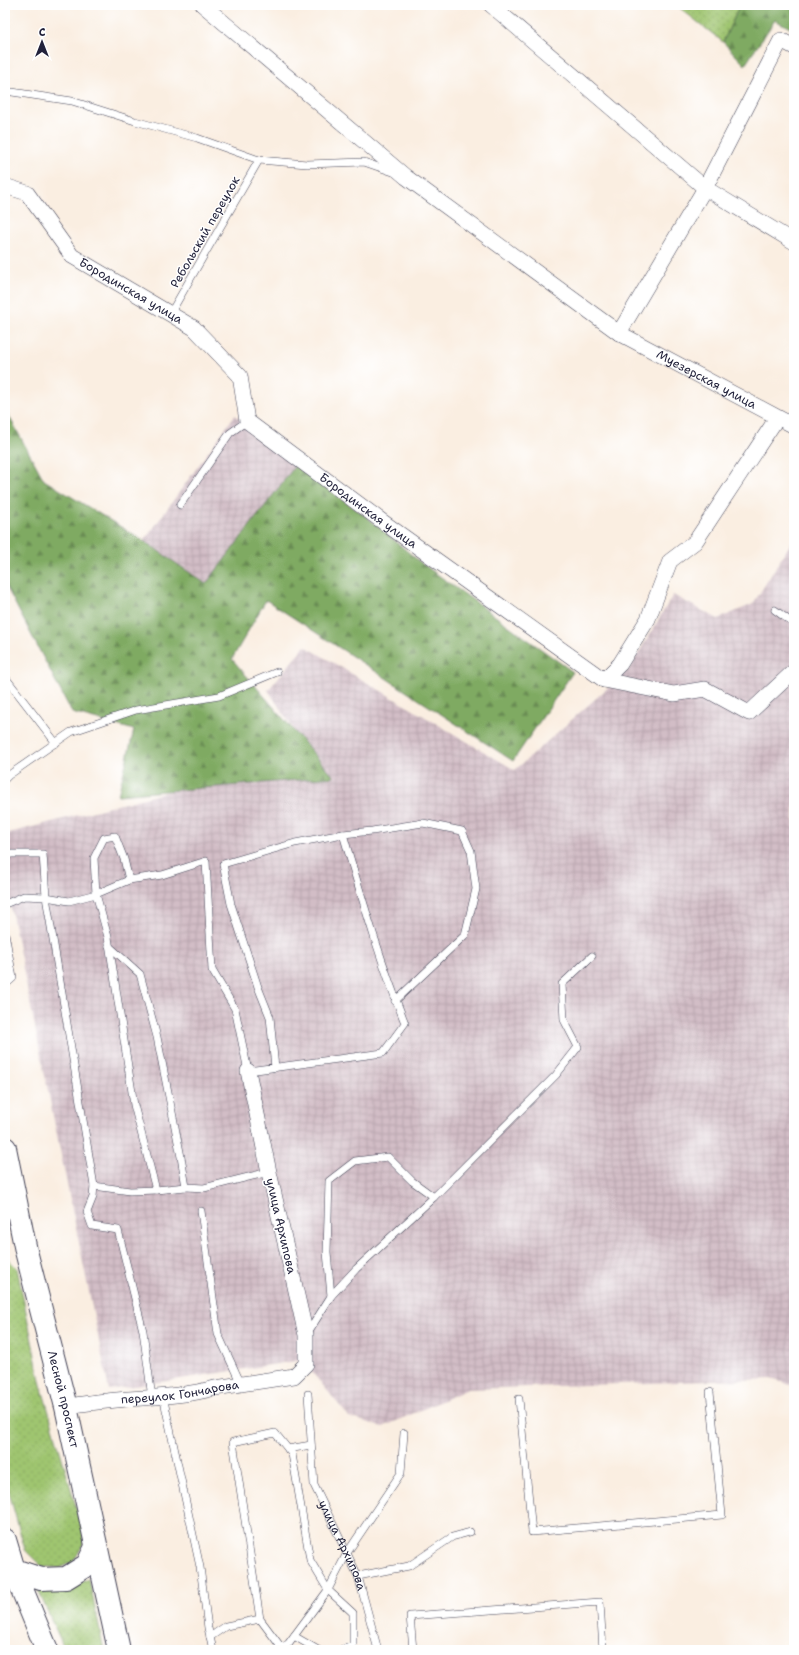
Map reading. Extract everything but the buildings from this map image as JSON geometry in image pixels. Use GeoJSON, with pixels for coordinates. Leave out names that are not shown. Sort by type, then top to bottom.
{"type":"FeatureCollection","features":[{"type":"Feature","properties":{"kind":"main road","name":"Лесной проспект"},"geometry":{"type":"LineString","coordinates":[[5,1148],[26,1251],[66,1407],[119,1650]]}},
{"type":"Feature","properties":{"kind":"main road"},"geometry":{"type":"LineString","coordinates":[[5,1237],[9,1238],[26,1251]]}},
{"type":"Feature","properties":{"kind":"main road"},"geometry":{"type":"LineString","coordinates":[[5,1540],[14,1570],[47,1650]]}},
{"type":"Feature","properties":{"kind":"main road"},"geometry":{"type":"LineString","coordinates":[[14,1570],[41,1579],[66,1578],[87,1565],[96,1547]]}},
{"type":"Feature","properties":{"kind":"street","name":"Муезерская улица"},"geometry":{"type":"LineString","coordinates":[[203,5],[406,177],[619,333],[794,426]]}},
{"type":"Feature","properties":{"kind":"street"},"geometry":{"type":"LineString","coordinates":[[491,5],[705,188],[794,242]]}},
{"type":"Feature","properties":{"kind":"street"},"geometry":{"type":"LineString","coordinates":[[619,333],[705,188],[781,40],[794,47]]}},
{"type":"Feature","properties":{"kind":"street","name":"Бородинская улица"},"geometry":{"type":"LineString","coordinates":[[5,186],[27,193],[72,256],[194,328],[240,376],[247,421],[383,522],[604,680],[674,694],[705,689],[749,713],[794,671]]}},
{"type":"Feature","properties":{"kind":"street"},"geometry":{"type":"LineString","coordinates":[[604,680],[620,664],[648,618],[670,561],[695,542],[777,418]]}},
{"type":"Feature","properties":{"kind":"street","name":"улица Архипова"},"geometry":{"type":"LineString","coordinates":[[248,1071],[306,1336],[306,1364],[294,1376]]}},
{"type":"Feature","properties":{"kind":"street","name":"переулок Гончарова"},"geometry":{"type":"LineString","coordinates":[[66,1407],[86,1402],[158,1397],[202,1392],[294,1376]]}},
{"type":"Feature","properties":{"kind":"lane"},"geometry":{"type":"LineString","coordinates":[[12,92],[72,101],[135,121],[198,138],[259,160],[307,164],[364,162],[406,177]]}},
{"type":"Feature","properties":{"kind":"lane","name":"Ребольский переулок"},"geometry":{"type":"LineString","coordinates":[[170,314],[259,160]]}},
{"type":"Feature","properties":{"kind":"lane"},"geometry":{"type":"LineString","coordinates":[[180,505],[230,433],[247,421]]}},
{"type":"Feature","properties":{"kind":"lane"},"geometry":{"type":"LineString","coordinates":[[775,610],[794,624]]}},
{"type":"Feature","properties":{"kind":"lane"},"geometry":{"type":"LineString","coordinates":[[5,779],[71,732],[136,710],[220,696],[277,672]]}},
{"type":"Feature","properties":{"kind":"lane"},"geometry":{"type":"LineString","coordinates":[[5,676],[56,743]]}},
{"type":"Feature","properties":{"kind":"lane"},"geometry":{"type":"LineString","coordinates":[[275,1068],[270,1017],[258,987],[231,904],[223,864],[295,843],[343,834],[423,823],[462,831],[471,851],[476,890],[465,935],[396,1000]]}},
{"type":"Feature","properties":{"kind":"lane"},"geometry":{"type":"LineString","coordinates":[[5,904],[24,896],[46,897],[69,901],[96,894],[129,880],[162,874],[206,860],[212,970],[235,1009],[248,1071],[383,1053],[405,1023],[370,929],[343,834]]}},
{"type":"Feature","properties":{"kind":"lane"},"geometry":{"type":"LineString","coordinates":[[129,880],[124,859],[115,836],[104,838],[94,858],[96,894],[109,946],[134,1105],[156,1190]]}},
{"type":"Feature","properties":{"kind":"lane"},"geometry":{"type":"LineString","coordinates":[[5,855],[43,854],[46,897],[94,1186],[93,1197],[87,1212],[92,1226],[118,1230],[200,1567],[213,1650]]}},
{"type":"Feature","properties":{"kind":"lane"},"geometry":{"type":"LineString","coordinates":[[5,933],[13,978],[5,985]]}},
{"type":"Feature","properties":{"kind":"lane"},"geometry":{"type":"LineString","coordinates":[[109,946],[140,974],[157,1037],[186,1186]]}},
{"type":"Feature","properties":{"kind":"lane"},"geometry":{"type":"LineString","coordinates":[[306,1336],[330,1296],[356,1269],[434,1197],[556,1075],[578,1048],[564,1020],[562,984],[592,956]]}},
{"type":"Feature","properties":{"kind":"lane"},"geometry":{"type":"LineString","coordinates":[[330,1296],[327,1252],[329,1181],[355,1161],[388,1157],[412,1181],[434,1197]]}},
{"type":"Feature","properties":{"kind":"lane"},"geometry":{"type":"LineString","coordinates":[[94,1186],[130,1192],[186,1186],[204,1188],[269,1172]]}},
{"type":"Feature","properties":{"kind":"lane"},"geometry":{"type":"LineString","coordinates":[[201,1211],[218,1334],[241,1384]]}},
{"type":"Feature","properties":{"kind":"lane"},"geometry":{"type":"LineString","coordinates":[[519,1399],[532,1532],[722,1515],[710,1392]]}},
{"type":"Feature","properties":{"kind":"lane","name":"улица Архипова"},"geometry":{"type":"LineString","coordinates":[[308,1394],[314,1485],[358,1576],[378,1650]]}},
{"type":"Feature","properties":{"kind":"lane"},"geometry":{"type":"LineString","coordinates":[[340,1650],[353,1646],[353,1613],[328,1590],[310,1560],[292,1454],[275,1433],[233,1442],[260,1619],[278,1649],[288,1644],[328,1590],[347,1553],[401,1473],[404,1433]]}},
{"type":"Feature","properties":{"kind":"lane"},"geometry":{"type":"LineString","coordinates":[[288,1449],[311,1445]]}},
{"type":"Feature","properties":{"kind":"lane"},"geometry":{"type":"LineString","coordinates":[[358,1576],[409,1566],[452,1537],[470,1532]]}},
{"type":"Feature","properties":{"kind":"lane"},"geometry":{"type":"LineString","coordinates":[[413,1650],[410,1616],[600,1602],[603,1650]]}},
{"type":"Feature","properties":{"kind":"lane"},"geometry":{"type":"LineString","coordinates":[[210,1637],[226,1626],[260,1619]]}},
{"type":"Feature","properties":{"kind":"lane"},"geometry":{"type":"LineString","coordinates":[[294,1636],[318,1650]]}},
{"type":"Feature","properties":{"kind":"shaded area"},"geometry":{"type":"Polygon","coordinates":[[[235,415],[295,466],[207,584],[144,541],[235,415]]]}},
{"type":"Feature","properties":{"kind":"shaded area"},"geometry":{"type":"Polygon","coordinates":[[[794,538],[794,1386],[771,1379],[468,1389],[383,1427],[349,1417],[302,1360],[109,1390],[5,880],[5,834],[179,789],[319,768],[268,690],[305,646],[515,770],[629,669],[673,595],[718,619],[753,604],[794,538]]]}},
{"type":"Feature","properties":{"kind":"green space"},"geometry":{"type":"Polygon","coordinates":[[[676,5],[740,5],[723,42],[676,5]]]}},
{"type":"Feature","properties":{"kind":"green space"},"geometry":{"type":"Polygon","coordinates":[[[740,5],[794,5],[794,30],[775,20],[745,65],[723,42],[740,5]]]}},
{"type":"Feature","properties":{"kind":"green space"},"geometry":{"type":"Polygon","coordinates":[[[5,409],[44,480],[144,541],[206,584],[295,466],[367,517],[420,562],[573,672],[513,761],[266,600],[232,659],[334,777],[118,795],[134,730],[72,713],[5,584],[5,409]]]}},
{"type":"Feature","properties":{"kind":"green space"},"geometry":{"type":"Polygon","coordinates":[[[5,1256],[17,1268],[41,1385],[83,1531],[83,1545],[73,1562],[59,1568],[41,1566],[25,1550],[5,1478],[5,1256]]]}},
{"type":"Feature","properties":{"kind":"green space"},"geometry":{"type":"Polygon","coordinates":[[[89,1579],[104,1650],[65,1650],[37,1588],[57,1593],[89,1579]]]}}]}
